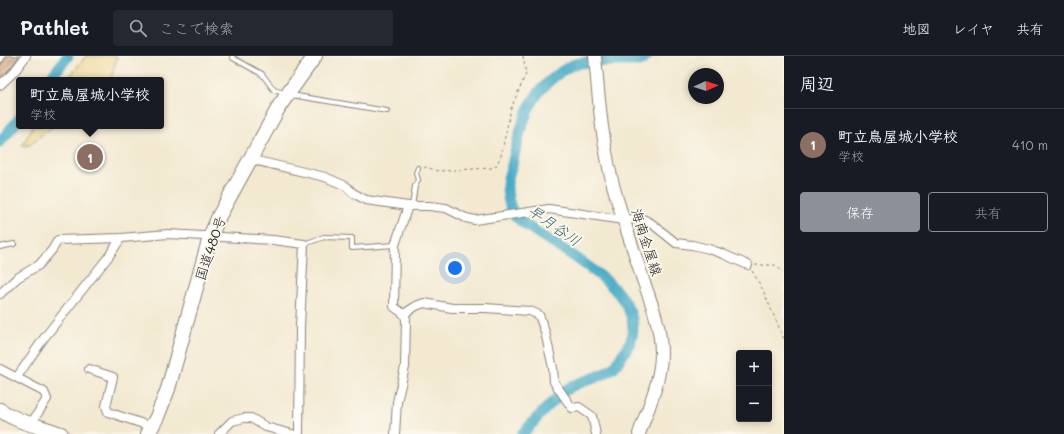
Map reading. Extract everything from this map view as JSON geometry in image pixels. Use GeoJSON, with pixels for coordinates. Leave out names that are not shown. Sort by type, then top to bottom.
{"type":"FeatureCollection","features":[{"type":"Feature","properties":{"kind":"highway","name":"国道480号"},"geometry":{"type":"LineString","coordinates":[[150,430],[168,389],[210,237],[219,216],[280,105],[315,56]]}},
{"type":"Feature","properties":{"kind":"highway"},"geometry":{"type":"LineString","coordinates":[[0,410],[10,416],[30,424],[61,434]]}},
{"type":"Feature","properties":{"kind":"main road","name":"海南金屋線"},"geometry":{"type":"LineString","coordinates":[[595,56],[598,92],[608,162],[624,220],[655,315],[661,341],[660,369],[639,434]]}},
{"type":"Feature","properties":{"kind":"street"},"geometry":{"type":"LineString","coordinates":[[0,85],[14,72],[26,56]]}},
{"type":"Feature","properties":{"kind":"street"},"geometry":{"type":"LineString","coordinates":[[249,159],[324,177],[346,186],[353,193],[366,200],[410,206],[446,208],[466,218],[475,220],[548,209],[624,220],[641,218],[676,243],[709,249],[748,265]]}},
{"type":"Feature","properties":{"kind":"street"},"geometry":{"type":"LineString","coordinates":[[395,434],[397,402],[405,367],[406,318],[404,314],[394,307],[395,245],[410,206]]}},
{"type":"Feature","properties":{"kind":"street"},"geometry":{"type":"LineString","coordinates":[[0,294],[17,278],[39,265],[52,250],[58,240],[120,238],[168,234],[273,240],[304,244],[300,340],[299,434]]}},
{"type":"Feature","properties":{"kind":"street"},"geometry":{"type":"LineString","coordinates":[[17,377],[44,338],[109,256],[120,238]]}},
{"type":"Feature","properties":{"kind":"street"},"geometry":{"type":"LineString","coordinates":[[404,314],[416,306],[424,303],[452,308],[485,308],[530,311],[539,315],[545,332],[553,368],[554,382],[572,408],[579,407],[592,416],[596,434]]}},
{"type":"Feature","properties":{"kind":"street"},"geometry":{"type":"LineString","coordinates":[[0,369],[44,392],[47,399],[30,424]]}},
{"type":"Feature","properties":{"kind":"street"},"geometry":{"type":"LineString","coordinates":[[89,369],[113,377],[106,406],[108,412],[150,430]]}},
{"type":"Feature","properties":{"kind":"street"},"geometry":{"type":"LineString","coordinates":[[219,434],[232,421],[251,418],[266,427],[292,434]]}},
{"type":"Feature","properties":{"kind":"lane"},"geometry":{"type":"LineString","coordinates":[[232,56],[233,58],[262,74],[274,90],[288,94],[387,111]]}},
{"type":"Feature","properties":{"kind":"lane"},"geometry":{"type":"LineString","coordinates":[[410,206],[418,180],[416,173],[418,168]]}},
{"type":"Feature","properties":{"kind":"lane"},"geometry":{"type":"LineString","coordinates":[[304,244],[324,237],[352,238],[352,248],[395,245]]}},
{"type":"Feature","properties":{"kind":"lane"},"geometry":{"type":"LineString","coordinates":[[0,247],[14,244]]}},
{"type":"Feature","properties":{"kind":"path"},"geometry":{"type":"LineString","coordinates":[[418,168],[426,167],[438,171],[491,168],[496,166],[501,156],[511,108],[526,74],[522,56]]}},
{"type":"Feature","properties":{"kind":"path"},"geometry":{"type":"LineString","coordinates":[[748,265],[775,266],[784,273]]}},
{"type":"Feature","properties":{"kind":"path"},"geometry":{"type":"LineString","coordinates":[[748,265],[762,288],[784,339]]}},
{"type":"Feature","properties":{"kind":"sand"},"geometry":{"type":"Polygon","coordinates":[[[86,56],[117,56],[112,77],[69,77],[86,56]]]}},
{"type":"Feature","properties":{"kind":"sand"},"geometry":{"type":"Polygon","coordinates":[[[31,129],[49,129],[29,145],[22,146],[31,129]]]}},
{"type":"Feature","properties":{"kind":"building"},"geometry":{"type":"Polygon","coordinates":[[[7,56],[19,56],[10,68],[0,77],[0,66],[7,56]]]}},
{"type":"Feature","properties":{"kind":"waterway"},"geometry":{"type":"LineString","coordinates":[[51,77],[68,56]]}},
{"type":"Feature","properties":{"kind":"waterway","name":"早月谷川"},"geometry":{"type":"LineString","coordinates":[[522,434],[549,405],[567,389],[578,383],[597,377],[614,367],[627,349],[632,336],[632,320],[626,304],[615,289],[584,263],[524,224],[513,212],[508,199],[507,183],[525,117],[533,100],[546,84],[572,65],[578,63],[595,62],[641,61],[647,56]]}},
{"type":"Feature","properties":{"kind":"waterway"},"geometry":{"type":"LineString","coordinates":[[0,142],[16,123]]}},
{"type":"Feature","properties":{"kind":"place","name":"町立鳥屋城小学校"},"geometry":{"type":"Point","coordinates":[90,157]}}]}
